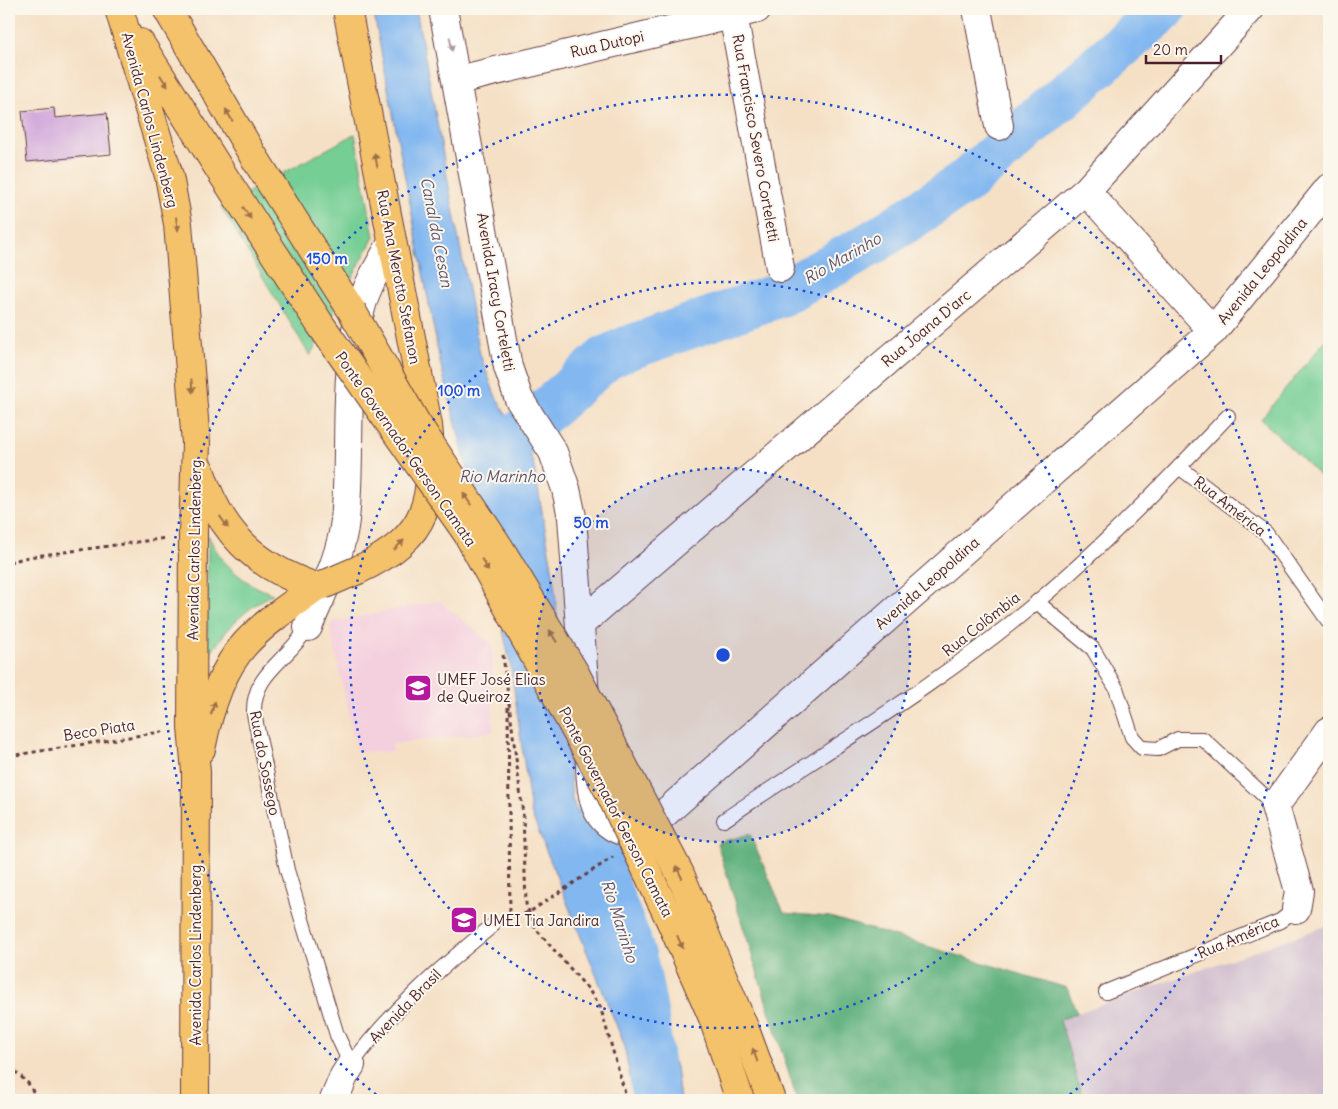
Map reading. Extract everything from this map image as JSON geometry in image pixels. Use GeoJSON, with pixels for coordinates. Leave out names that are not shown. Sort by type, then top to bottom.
{"type":"FeatureCollection","features":[{"type":"Feature","properties":{"kind":"main road","name":"Ponte Governador Gerson Camata"},"geometry":{"type":"LineString","coordinates":[[121,9],[130,29],[320,324],[472,541],[610,793],[667,913],[713,1018],[740,1100]]}},
{"type":"Feature","properties":{"kind":"main road","name":"Avenida Carlos Lindenberg"},"geometry":{"type":"LineString","coordinates":[[121,9],[169,176],[178,224],[196,444],[192,534],[192,727],[196,772],[195,1100]]}},
{"type":"Feature","properties":{"kind":"main road","name":"Ponte Governador Gerson Camata"},"geometry":{"type":"LineString","coordinates":[[167,9],[254,157],[352,311],[415,421],[499,547],[575,673],[680,874],[746,1032],[772,1100]]}},
{"type":"Feature","properties":{"kind":"main road","name":"Rua Ana Merotto Stefanon"},"geometry":{"type":"LineString","coordinates":[[196,772],[204,737],[221,682],[244,645],[271,619],[319,586],[358,570],[394,551],[420,520],[428,501],[432,481],[428,425],[347,9]]}},
{"type":"Feature","properties":{"kind":"main road"},"geometry":{"type":"LineString","coordinates":[[196,444],[207,492],[218,514],[233,534],[250,552],[270,567],[292,579],[319,586]]}},
{"type":"Feature","properties":{"kind":"street","name":"Avenida Iracy Corteletti"},"geometry":{"type":"LineString","coordinates":[[444,9],[508,366],[519,399],[549,447],[560,470],[572,517],[592,799],[605,820],[627,834],[630,844]]}},
{"type":"Feature","properties":{"kind":"street"},"geometry":{"type":"LineString","coordinates":[[977,9],[999,126]]}},
{"type":"Feature","properties":{"kind":"street","name":"Rua Joana D'arc"},"geometry":{"type":"LineString","coordinates":[[580,624],[1086,191],[1250,9]]}},
{"type":"Feature","properties":{"kind":"street","name":"Rua Dutopi"},"geometry":{"type":"LineString","coordinates":[[458,80],[741,10]]}},
{"type":"Feature","properties":{"kind":"street","name":"Rua Francisco Severo Corteletti"},"geometry":{"type":"LineString","coordinates":[[741,10],[780,268]]}},
{"type":"Feature","properties":{"kind":"street","name":"Avenida Leopoldina"},"geometry":{"type":"LineString","coordinates":[[630,844],[1213,331],[1329,188]]}},
{"type":"Feature","properties":{"kind":"street","name":"Avenida Leopoldina"},"geometry":{"type":"LineString","coordinates":[[1086,191],[1213,331]]}},
{"type":"Feature","properties":{"kind":"street","name":"Rua do Sossego"},"geometry":{"type":"LineString","coordinates":[[308,628],[339,550],[345,521],[353,349],[360,308],[369,284],[392,243]]}},
{"type":"Feature","properties":{"kind":"street"},"geometry":{"type":"LineString","coordinates":[[1275,806],[1329,731]]}},
{"type":"Feature","properties":{"kind":"street","name":"Rua América"},"geometry":{"type":"LineString","coordinates":[[1275,806],[1299,891],[1296,909]]}},
{"type":"Feature","properties":{"kind":"street","name":"Avenida Brasil"},"geometry":{"type":"LineString","coordinates":[[334,1100],[344,1076],[351,1066]]}},
{"type":"Feature","properties":{"kind":"lane","name":"Rua Colômbia"},"geometry":{"type":"LineString","coordinates":[[724,820],[878,720],[948,671],[1037,602],[1108,537],[1228,416]]}},
{"type":"Feature","properties":{"kind":"lane","name":"Rua América"},"geometry":{"type":"LineString","coordinates":[[1179,467],[1266,533],[1329,622]]}},
{"type":"Feature","properties":{"kind":"lane"},"geometry":{"type":"LineString","coordinates":[[1037,602],[1093,650],[1116,688],[1132,737],[1142,748],[1158,749],[1178,739],[1203,739],[1275,806]]}},
{"type":"Feature","properties":{"kind":"lane","name":"Rua do Sossego"},"geometry":{"type":"LineString","coordinates":[[308,628],[299,643],[262,680],[253,700],[254,714],[290,879],[337,1035],[351,1066]]}},
{"type":"Feature","properties":{"kind":"lane","name":"Rua América"},"geometry":{"type":"LineString","coordinates":[[1106,992],[1280,921],[1296,909]]}},
{"type":"Feature","properties":{"kind":"lane","name":"Avenida Brasil"},"geometry":{"type":"LineString","coordinates":[[351,1066],[384,1025],[436,973],[492,926]]}},
{"type":"Feature","properties":{"kind":"path"},"geometry":{"type":"LineString","coordinates":[[9,562],[28,557],[192,534]]}},
{"type":"Feature","properties":{"kind":"path"},"geometry":{"type":"LineString","coordinates":[[508,692],[510,919]]}},
{"type":"Feature","properties":{"kind":"path","name":"Beco Piata"},"geometry":{"type":"LineString","coordinates":[[9,756],[192,727]]}},
{"type":"Feature","properties":{"kind":"path"},"geometry":{"type":"LineString","coordinates":[[531,911],[630,844]]}},
{"type":"Feature","properties":{"kind":"path"},"geometry":{"type":"LineString","coordinates":[[9,1066],[28,1083],[38,1100]]}},
{"type":"Feature","properties":{"kind":"shaded area","name":"UMEF José Elias de Queiroz"},"geometry":{"type":"Polygon","coordinates":[[[439,601],[492,644],[493,732],[392,744],[393,752],[357,752],[330,627],[333,622],[439,601]]]}},
{"type":"Feature","properties":{"kind":"shaded area"},"geometry":{"type":"Polygon","coordinates":[[[1329,925],[1329,1100],[1083,1100],[1060,1019],[1329,925]]]}},
{"type":"Feature","properties":{"kind":"green space"},"geometry":{"type":"Polygon","coordinates":[[[355,134],[374,237],[310,356],[221,207],[355,134]]]}},
{"type":"Feature","properties":{"kind":"green space"},"geometry":{"type":"Polygon","coordinates":[[[1329,336],[1329,485],[1261,419],[1329,336]]]}},
{"type":"Feature","properties":{"kind":"green space"},"geometry":{"type":"Polygon","coordinates":[[[208,535],[220,555],[234,572],[262,590],[273,594],[252,607],[235,622],[220,640],[207,661],[208,535]]]}},
{"type":"Feature","properties":{"kind":"green space"},"geometry":{"type":"Polygon","coordinates":[[[750,834],[784,913],[830,917],[1067,988],[1077,1013],[1060,1020],[1083,1100],[797,1100],[717,843],[750,834]]]}},
{"type":"Feature","properties":{"kind":"water","name":"Rio Marinho"},"geometry":{"type":"Polygon","coordinates":[[[373,9],[416,9],[480,354],[495,395],[533,461],[554,579],[572,799],[676,1067],[680,1100],[634,1100],[624,1044],[531,813],[511,667],[466,463],[440,362],[373,9]]]}},
{"type":"Feature","properties":{"kind":"building"},"geometry":{"type":"Polygon","coordinates":[[[54,108],[55,118],[107,113],[111,154],[27,162],[22,111],[54,108]]]}},
{"type":"Feature","properties":{"kind":"waterway","name":"Rio Marinho"},"geometry":{"type":"LineString","coordinates":[[507,445],[606,358],[628,348],[779,295],[872,243],[964,183],[1164,9]]}},
{"type":"Feature","properties":{"kind":"waterway","name":"Rio Marinho"},"geometry":{"type":"LineString","coordinates":[[600,773],[603,868],[636,966],[644,1004],[654,1100]]}},
{"type":"Feature","properties":{"kind":"place","name":"UMEF José Elias de Queiroz"},"geometry":{"type":"Point","coordinates":[418,688]}},
{"type":"Feature","properties":{"kind":"place","name":"UMEI Tia Jandira"},"geometry":{"type":"Point","coordinates":[464,920]}},
{"type":"Feature","properties":{"kind":"water label","name":"Canal da Cesan"},"geometry":{"type":"Point","coordinates":[437,232]}}]}
